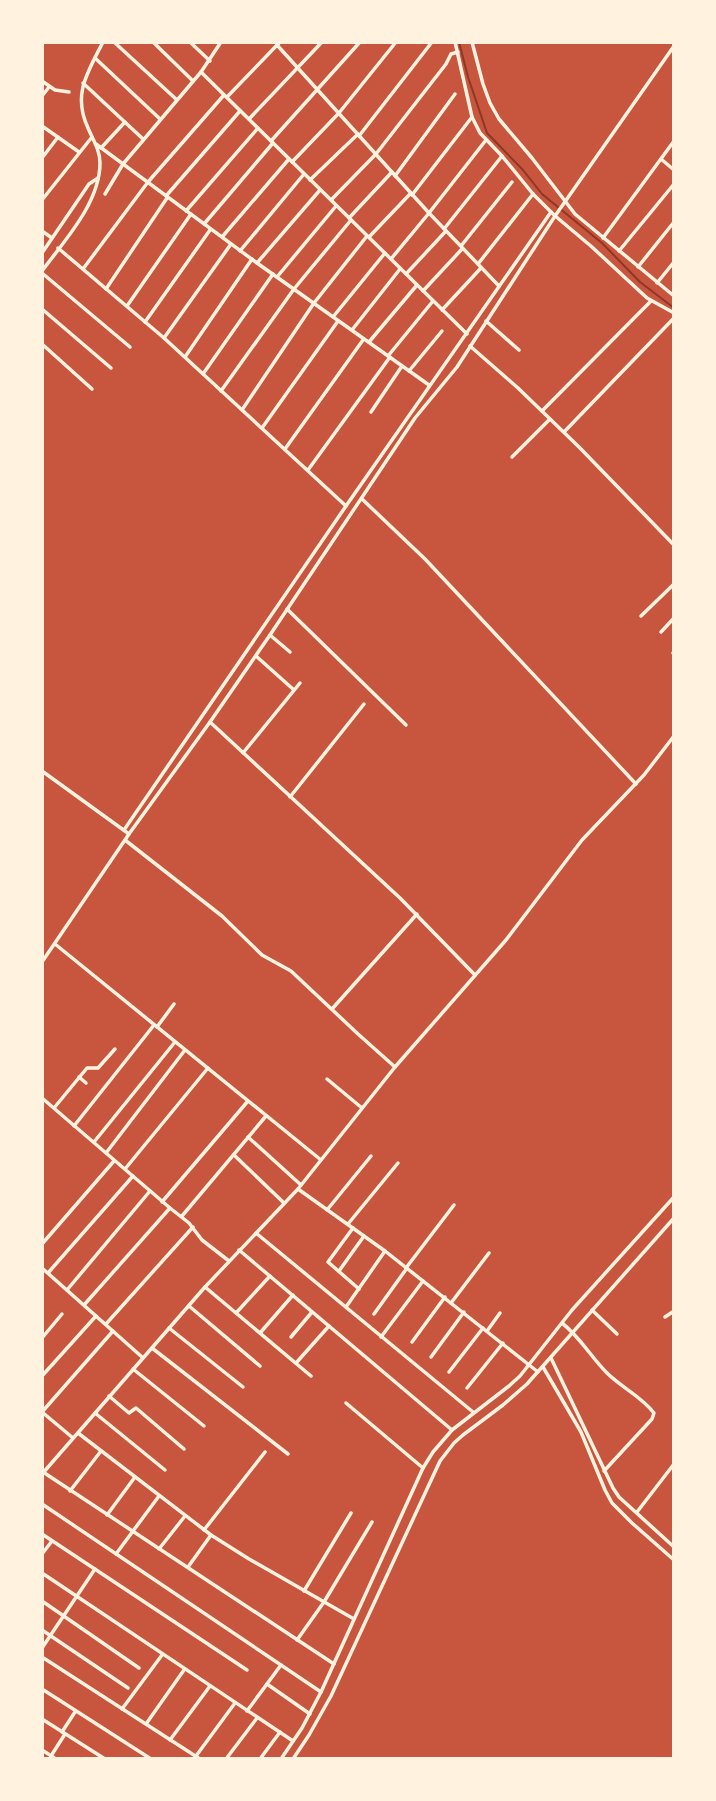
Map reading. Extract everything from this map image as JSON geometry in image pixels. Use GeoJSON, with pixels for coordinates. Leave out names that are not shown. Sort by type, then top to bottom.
{"type":"FeatureCollection","features":[{"type":"Feature","properties":{"kind":"street"},"geometry":{"type":"LineString","coordinates":[[103,42],[83,83],[82,111],[99,151],[100,164],[93,196],[86,211],[42,270],[130,347]]}},
{"type":"Feature","properties":{"kind":"street"},"geometry":{"type":"LineString","coordinates":[[114,42],[177,100]]}},
{"type":"Feature","properties":{"kind":"street"},"geometry":{"type":"LineString","coordinates":[[153,42],[193,81]]}},
{"type":"Feature","properties":{"kind":"street"},"geometry":{"type":"LineString","coordinates":[[190,42],[210,61]]}},
{"type":"Feature","properties":{"kind":"street"},"geometry":{"type":"LineString","coordinates":[[105,194],[123,164],[210,61],[222,42]]}},
{"type":"Feature","properties":{"kind":"street"},"geometry":{"type":"LineString","coordinates":[[249,119],[321,42]]}},
{"type":"Feature","properties":{"kind":"street"},"geometry":{"type":"LineString","coordinates":[[204,224],[360,42]]}},
{"type":"Feature","properties":{"kind":"street"},"geometry":{"type":"LineString","coordinates":[[222,237],[290,160],[339,113],[396,42]]}},
{"type":"Feature","properties":{"kind":"street"},"geometry":{"type":"LineString","coordinates":[[310,180],[358,135],[432,42]]}},
{"type":"Feature","properties":{"kind":"street"},"geometry":{"type":"LineString","coordinates":[[455,42],[472,117],[480,133],[553,214],[651,301],[674,316],[564,432]]}},
{"type":"Feature","properties":{"kind":"street"},"geometry":{"type":"LineString","coordinates":[[472,42],[486,94],[499,119],[565,202],[575,214],[674,296]]}},
{"type":"Feature","properties":{"kind":"street"},"geometry":{"type":"LineString","coordinates":[[83,269],[148,182],[226,96],[279,44],[297,68],[499,286]]}},
{"type":"Feature","properties":{"kind":"street"},"geometry":{"type":"LineString","coordinates":[[124,830],[429,385],[499,286],[565,202],[674,46]]}},
{"type":"Feature","properties":{"kind":"street"},"geometry":{"type":"LineString","coordinates":[[331,200],[376,154],[451,54],[458,52]]}},
{"type":"Feature","properties":{"kind":"street"},"geometry":{"type":"LineString","coordinates":[[95,58],[160,120]]}},
{"type":"Feature","properties":{"kind":"street"},"geometry":{"type":"LineString","coordinates":[[201,72],[467,334]]}},
{"type":"Feature","properties":{"kind":"street"},"geometry":{"type":"LineString","coordinates":[[42,82],[55,90],[69,92]]}},
{"type":"Feature","properties":{"kind":"street"},"geometry":{"type":"LineString","coordinates":[[83,83],[143,139]]}},
{"type":"Feature","properties":{"kind":"street"},"geometry":{"type":"LineString","coordinates":[[42,96],[49,87]]}},
{"type":"Feature","properties":{"kind":"street"},"geometry":{"type":"LineString","coordinates":[[221,391],[294,289],[350,219],[394,174],[455,94]]}},
{"type":"Feature","properties":{"kind":"street"},"geometry":{"type":"LineString","coordinates":[[106,289],[167,197],[240,111]]}},
{"type":"Feature","properties":{"kind":"street"},"geometry":{"type":"LineString","coordinates":[[242,410],[314,303],[368,237],[412,194],[472,117]]}},
{"type":"Feature","properties":{"kind":"street"},"geometry":{"type":"LineString","coordinates":[[101,148],[125,122]]}},
{"type":"Feature","properties":{"kind":"street"},"geometry":{"type":"LineString","coordinates":[[42,126],[79,152]]}},
{"type":"Feature","properties":{"kind":"street"},"geometry":{"type":"LineString","coordinates":[[186,211],[258,128]]}},
{"type":"Feature","properties":{"kind":"street"},"geometry":{"type":"LineString","coordinates":[[42,158],[58,137]]}},
{"type":"Feature","properties":{"kind":"street"},"geometry":{"type":"LineString","coordinates":[[42,200],[92,137]]}},
{"type":"Feature","properties":{"kind":"street"},"geometry":{"type":"LineString","coordinates":[[390,259],[486,140]]}},
{"type":"Feature","properties":{"kind":"street"},"geometry":{"type":"LineString","coordinates":[[603,238],[674,141]]}},
{"type":"Feature","properties":{"kind":"street"},"geometry":{"type":"LineString","coordinates":[[96,144],[240,251],[429,385]]}},
{"type":"Feature","properties":{"kind":"street"},"geometry":{"type":"LineString","coordinates":[[406,274],[445,230],[502,156]]}},
{"type":"Feature","properties":{"kind":"street"},"geometry":{"type":"LineString","coordinates":[[661,159],[674,170]]}},
{"type":"Feature","properties":{"kind":"street"},"geometry":{"type":"LineString","coordinates":[[240,251],[304,174]]}},
{"type":"Feature","properties":{"kind":"street"},"geometry":{"type":"LineString","coordinates":[[42,253],[89,184],[98,177]]}},
{"type":"Feature","properties":{"kind":"street"},"geometry":{"type":"LineString","coordinates":[[423,290],[462,247],[512,182]]}},
{"type":"Feature","properties":{"kind":"street"},"geometry":{"type":"LineString","coordinates":[[619,251],[674,184]]}},
{"type":"Feature","properties":{"kind":"street"},"geometry":{"type":"LineString","coordinates":[[257,263],[320,189]]}},
{"type":"Feature","properties":{"kind":"street"},"geometry":{"type":"LineString","coordinates":[[442,310],[533,194]]}},
{"type":"Feature","properties":{"kind":"street"},"geometry":{"type":"LineString","coordinates":[[203,374],[275,276],[337,206]]}},
{"type":"Feature","properties":{"kind":"street"},"geometry":{"type":"LineString","coordinates":[[127,306],[191,214]]}},
{"type":"Feature","properties":{"kind":"street"},"geometry":{"type":"LineString","coordinates":[[42,962],[270,635],[415,418],[457,367],[553,214]]}},
{"type":"Feature","properties":{"kind":"street"},"geometry":{"type":"LineString","coordinates":[[638,267],[674,222]]}},
{"type":"Feature","properties":{"kind":"street"},"geometry":{"type":"LineString","coordinates":[[145,322],[211,229]]}},
{"type":"Feature","properties":{"kind":"street"},"geometry":{"type":"LineString","coordinates":[[42,231],[52,238]]}},
{"type":"Feature","properties":{"kind":"street"},"geometry":{"type":"LineString","coordinates":[[164,338],[231,244]]}},
{"type":"Feature","properties":{"kind":"street"},"geometry":{"type":"LineString","coordinates":[[58,248],[164,338],[346,506]]}},
{"type":"Feature","properties":{"kind":"street"},"geometry":{"type":"LineString","coordinates":[[333,317],[385,253]]}},
{"type":"Feature","properties":{"kind":"street"},"geometry":{"type":"LineString","coordinates":[[185,357],[252,259]]}},
{"type":"Feature","properties":{"kind":"street"},"geometry":{"type":"LineString","coordinates":[[657,283],[674,262]]}},
{"type":"Feature","properties":{"kind":"street"},"geometry":{"type":"LineString","coordinates":[[352,330],[400,268]]}},
{"type":"Feature","properties":{"kind":"street"},"geometry":{"type":"LineString","coordinates":[[369,342],[417,285]]}},
{"type":"Feature","properties":{"kind":"street"},"geometry":{"type":"LineString","coordinates":[[308,470],[433,301]]}},
{"type":"Feature","properties":{"kind":"street"},"geometry":{"type":"LineString","coordinates":[[542,411],[651,301]]}},
{"type":"Feature","properties":{"kind":"street"},"geometry":{"type":"LineString","coordinates":[[42,309],[111,368]]}},
{"type":"Feature","properties":{"kind":"street"},"geometry":{"type":"LineString","coordinates":[[262,428],[338,321]]}},
{"type":"Feature","properties":{"kind":"street"},"geometry":{"type":"LineString","coordinates":[[486,321],[519,350]]}},
{"type":"Feature","properties":{"kind":"street"},"geometry":{"type":"LineString","coordinates":[[409,371],[442,331]]}},
{"type":"Feature","properties":{"kind":"street"},"geometry":{"type":"LineString","coordinates":[[285,449],[364,339]]}},
{"type":"Feature","properties":{"kind":"street"},"geometry":{"type":"LineString","coordinates":[[42,344],[92,389]]}},
{"type":"Feature","properties":{"kind":"street"},"geometry":{"type":"LineString","coordinates":[[470,346],[564,432],[674,545]]}},
{"type":"Feature","properties":{"kind":"street"},"geometry":{"type":"LineString","coordinates":[[371,412],[402,366]]}},
{"type":"Feature","properties":{"kind":"street"},"geometry":{"type":"LineString","coordinates":[[512,457],[550,419]]}},
{"type":"Feature","properties":{"kind":"street"},"geometry":{"type":"LineString","coordinates":[[362,499],[425,559],[636,784]]}},
{"type":"Feature","properties":{"kind":"street"},"geometry":{"type":"LineString","coordinates":[[324,537],[331,543]]}},
{"type":"Feature","properties":{"kind":"street"},"geometry":{"type":"LineString","coordinates":[[641,617],[674,584]]}},
{"type":"Feature","properties":{"kind":"street"},"geometry":{"type":"LineString","coordinates":[[287,609],[405,725]]}},
{"type":"Feature","properties":{"kind":"street"},"geometry":{"type":"LineString","coordinates":[[661,632],[674,618]]}},
{"type":"Feature","properties":{"kind":"street"},"geometry":{"type":"LineString","coordinates":[[270,635],[290,652]]}},
{"type":"Feature","properties":{"kind":"street"},"geometry":{"type":"LineString","coordinates":[[255,656],[294,690]]}},
{"type":"Feature","properties":{"kind":"street"},"geometry":{"type":"LineString","coordinates":[[243,753],[300,683]]}},
{"type":"Feature","properties":{"kind":"street"},"geometry":{"type":"LineString","coordinates":[[290,797],[364,704]]}},
{"type":"Feature","properties":{"kind":"street"},"geometry":{"type":"LineString","coordinates":[[210,722],[364,863],[475,975]]}},
{"type":"Feature","properties":{"kind":"street"},"geometry":{"type":"LineString","coordinates":[[334,1664],[43,1473],[205,1287],[300,1187],[395,1067],[529,911],[582,840],[653,765],[674,736]]}},
{"type":"Feature","properties":{"kind":"street"},"geometry":{"type":"LineString","coordinates":[[42,771],[129,834]]}},
{"type":"Feature","properties":{"kind":"street"},"geometry":{"type":"LineString","coordinates":[[125,840],[222,916],[262,955],[291,971],[395,1067]]}},
{"type":"Feature","properties":{"kind":"street"},"geometry":{"type":"LineString","coordinates":[[332,1009],[417,914]]}},
{"type":"Feature","properties":{"kind":"street"},"geometry":{"type":"LineString","coordinates":[[55,944],[321,1160]]}},
{"type":"Feature","properties":{"kind":"street"},"geometry":{"type":"LineString","coordinates":[[74,1126],[174,1004]]}},
{"type":"Feature","properties":{"kind":"street"},"geometry":{"type":"LineString","coordinates":[[94,1142],[175,1042]]}},
{"type":"Feature","properties":{"kind":"street"},"geometry":{"type":"LineString","coordinates":[[54,1108],[87,1068],[98,1068],[115,1049]]}},
{"type":"Feature","properties":{"kind":"street"},"geometry":{"type":"LineString","coordinates":[[106,1153],[185,1050]]}},
{"type":"Feature","properties":{"kind":"street"},"geometry":{"type":"LineString","coordinates":[[125,1169],[208,1068]]}},
{"type":"Feature","properties":{"kind":"street"},"geometry":{"type":"LineString","coordinates":[[79,1077],[86,1083]]}},
{"type":"Feature","properties":{"kind":"street"},"geometry":{"type":"LineString","coordinates":[[327,1079],[362,1108]]}},
{"type":"Feature","properties":{"kind":"street"},"geometry":{"type":"LineString","coordinates":[[42,1098],[229,1261]]}},
{"type":"Feature","properties":{"kind":"street"},"geometry":{"type":"LineString","coordinates":[[162,1202],[248,1101]]}},
{"type":"Feature","properties":{"kind":"street"},"geometry":{"type":"LineString","coordinates":[[181,1217],[266,1116]]}},
{"type":"Feature","properties":{"kind":"street"},"geometry":{"type":"LineString","coordinates":[[248,1137],[327,1210],[385,1251],[538,1372]]}},
{"type":"Feature","properties":{"kind":"street"},"geometry":{"type":"LineString","coordinates":[[234,1154],[285,1203]]}},
{"type":"Feature","properties":{"kind":"street"},"geometry":{"type":"LineString","coordinates":[[327,1210],[370,1156]]}},
{"type":"Feature","properties":{"kind":"street"},"geometry":{"type":"LineString","coordinates":[[42,1244],[115,1161]]}},
{"type":"Feature","properties":{"kind":"street"},"geometry":{"type":"LineString","coordinates":[[348,1224],[398,1163]]}},
{"type":"Feature","properties":{"kind":"street"},"geometry":{"type":"LineString","coordinates":[[48,1273],[133,1177]]}},
{"type":"Feature","properties":{"kind":"street"},"geometry":{"type":"LineString","coordinates":[[67,1290],[150,1191]]}},
{"type":"Feature","properties":{"kind":"street"},"geometry":{"type":"LineString","coordinates":[[281,1759],[321,1692],[433,1452],[452,1430],[509,1386],[529,1365],[562,1323],[674,1197]]}},
{"type":"Feature","properties":{"kind":"street"},"geometry":{"type":"LineString","coordinates":[[374,1314],[454,1205]]}},
{"type":"Feature","properties":{"kind":"street"},"geometry":{"type":"LineString","coordinates":[[84,1305],[170,1208]]}},
{"type":"Feature","properties":{"kind":"street"},"geometry":{"type":"LineString","coordinates":[[293,1759],[331,1696],[440,1461],[454,1443],[503,1405],[543,1367],[674,1219]]}},
{"type":"Feature","properties":{"kind":"street"},"geometry":{"type":"LineString","coordinates":[[106,1324],[193,1227]]}},
{"type":"Feature","properties":{"kind":"street"},"geometry":{"type":"LineString","coordinates":[[353,1228],[328,1262],[359,1289]]}},
{"type":"Feature","properties":{"kind":"street"},"geometry":{"type":"LineString","coordinates":[[256,1233],[473,1413]]}},
{"type":"Feature","properties":{"kind":"street"},"geometry":{"type":"LineString","coordinates":[[338,1272],[364,1236]]}},
{"type":"Feature","properties":{"kind":"street"},"geometry":{"type":"LineString","coordinates":[[239,1250],[452,1430]]}},
{"type":"Feature","properties":{"kind":"street"},"geometry":{"type":"LineString","coordinates":[[346,1307],[385,1251]]}},
{"type":"Feature","properties":{"kind":"street"},"geometry":{"type":"LineString","coordinates":[[451,1303],[489,1253]]}},
{"type":"Feature","properties":{"kind":"street"},"geometry":{"type":"LineString","coordinates":[[42,1268],[143,1357]]}},
{"type":"Feature","properties":{"kind":"street"},"geometry":{"type":"LineString","coordinates":[[236,1313],[270,1276]]}},
{"type":"Feature","properties":{"kind":"street"},"geometry":{"type":"LineString","coordinates":[[381,1337],[423,1281]]}},
{"type":"Feature","properties":{"kind":"street"},"geometry":{"type":"LineString","coordinates":[[205,1287],[311,1376]]}},
{"type":"Feature","properties":{"kind":"street"},"geometry":{"type":"LineString","coordinates":[[260,1333],[293,1295]]}},
{"type":"Feature","properties":{"kind":"street"},"geometry":{"type":"LineString","coordinates":[[412,1342],[444,1297]]}},
{"type":"Feature","properties":{"kind":"street"},"geometry":{"type":"LineString","coordinates":[[189,1306],[260,1366]]}},
{"type":"Feature","properties":{"kind":"street"},"geometry":{"type":"LineString","coordinates":[[592,1310],[617,1334]]}},
{"type":"Feature","properties":{"kind":"street"},"geometry":{"type":"LineString","coordinates":[[291,1337],[312,1311]]}},
{"type":"Feature","properties":{"kind":"street"},"geometry":{"type":"LineString","coordinates":[[666,1317],[674,1311]]}},
{"type":"Feature","properties":{"kind":"street"},"geometry":{"type":"LineString","coordinates":[[431,1357],[464,1312]]}},
{"type":"Feature","properties":{"kind":"street"},"geometry":{"type":"LineString","coordinates":[[449,1371],[500,1313]]}},
{"type":"Feature","properties":{"kind":"street"},"geometry":{"type":"LineString","coordinates":[[42,1338],[62,1314]]}},
{"type":"Feature","properties":{"kind":"street"},"geometry":{"type":"LineString","coordinates":[[42,1376],[96,1315]]}},
{"type":"Feature","properties":{"kind":"street"},"geometry":{"type":"LineString","coordinates":[[562,1323],[573,1332],[608,1374],[622,1387],[637,1395],[654,1413],[652,1419],[604,1471]]}},
{"type":"Feature","properties":{"kind":"street"},"geometry":{"type":"LineString","coordinates":[[296,1363],[329,1326]]}},
{"type":"Feature","properties":{"kind":"street"},"geometry":{"type":"LineString","coordinates":[[169,1328],[243,1387]]}},
{"type":"Feature","properties":{"kind":"street"},"geometry":{"type":"LineString","coordinates":[[73,1438],[42,1412],[113,1331]]}},
{"type":"Feature","properties":{"kind":"street"},"geometry":{"type":"LineString","coordinates":[[467,1388],[503,1343]]}},
{"type":"Feature","properties":{"kind":"street"},"geometry":{"type":"LineString","coordinates":[[152,1348],[288,1454]]}},
{"type":"Feature","properties":{"kind":"street"},"geometry":{"type":"LineString","coordinates":[[551,1357],[604,1471],[619,1497],[674,1547]]}},
{"type":"Feature","properties":{"kind":"street"},"geometry":{"type":"LineString","coordinates":[[543,1367],[581,1432],[605,1490],[616,1509],[674,1560]]}},
{"type":"Feature","properties":{"kind":"street"},"geometry":{"type":"LineString","coordinates":[[133,1369],[204,1426]]}},
{"type":"Feature","properties":{"kind":"street"},"geometry":{"type":"LineString","coordinates":[[109,1396],[129,1413],[136,1408],[184,1449]]}},
{"type":"Feature","properties":{"kind":"street"},"geometry":{"type":"LineString","coordinates":[[346,1404],[424,1468]]}},
{"type":"Feature","properties":{"kind":"street"},"geometry":{"type":"LineString","coordinates":[[95,1413],[166,1470]]}},
{"type":"Feature","properties":{"kind":"street"},"geometry":{"type":"LineString","coordinates":[[78,1433],[211,1535],[354,1619]]}},
{"type":"Feature","properties":{"kind":"street"},"geometry":{"type":"LineString","coordinates":[[70,1490],[101,1451]]}},
{"type":"Feature","properties":{"kind":"street"},"geometry":{"type":"LineString","coordinates":[[204,1530],[265,1452]]}},
{"type":"Feature","properties":{"kind":"street"},"geometry":{"type":"LineString","coordinates":[[636,1512],[674,1464]]}},
{"type":"Feature","properties":{"kind":"street"},"geometry":{"type":"LineString","coordinates":[[107,1515],[135,1477]]}},
{"type":"Feature","properties":{"kind":"street"},"geometry":{"type":"LineString","coordinates":[[116,1554],[159,1496]]}},
{"type":"Feature","properties":{"kind":"street"},"geometry":{"type":"LineString","coordinates":[[42,1504],[321,1692]]}},
{"type":"Feature","properties":{"kind":"street"},"geometry":{"type":"LineString","coordinates":[[304,1591],[351,1513]]}},
{"type":"Feature","properties":{"kind":"street"},"geometry":{"type":"LineString","coordinates":[[159,1549],[185,1516]]}},
{"type":"Feature","properties":{"kind":"street"},"geometry":{"type":"LineString","coordinates":[[297,1640],[324,1602],[372,1522]]}},
{"type":"Feature","properties":{"kind":"street"},"geometry":{"type":"LineString","coordinates":[[642,1531],[649,1523]]}},
{"type":"Feature","properties":{"kind":"street"},"geometry":{"type":"LineString","coordinates":[[42,1534],[247,1670]]}},
{"type":"Feature","properties":{"kind":"street"},"geometry":{"type":"LineString","coordinates":[[187,1568],[211,1535]]}},
{"type":"Feature","properties":{"kind":"street"},"geometry":{"type":"LineString","coordinates":[[42,1554],[52,1541]]}},
{"type":"Feature","properties":{"kind":"street"},"geometry":{"type":"LineString","coordinates":[[42,1648],[95,1569]]}},
{"type":"Feature","properties":{"kind":"street"},"geometry":{"type":"LineString","coordinates":[[42,1573],[293,1741]]}},
{"type":"Feature","properties":{"kind":"street"},"geometry":{"type":"LineString","coordinates":[[42,1601],[139,1668]]}},
{"type":"Feature","properties":{"kind":"street"},"geometry":{"type":"LineString","coordinates":[[42,1630],[128,1688]]}},
{"type":"Feature","properties":{"kind":"street"},"geometry":{"type":"LineString","coordinates":[[122,1709],[162,1655]]}},
{"type":"Feature","properties":{"kind":"street"},"geometry":{"type":"LineString","coordinates":[[42,1657],[198,1758],[235,1703]]}},
{"type":"Feature","properties":{"kind":"street"},"geometry":{"type":"LineString","coordinates":[[247,1711],[281,1665]]}},
{"type":"Feature","properties":{"kind":"street"},"geometry":{"type":"LineString","coordinates":[[146,1724],[184,1670]]}},
{"type":"Feature","properties":{"kind":"street"},"geometry":{"type":"LineString","coordinates":[[267,1684],[310,1714]]}},
{"type":"Feature","properties":{"kind":"street"},"geometry":{"type":"LineString","coordinates":[[170,1740],[210,1686]]}},
{"type":"Feature","properties":{"kind":"street"},"geometry":{"type":"LineString","coordinates":[[42,1689],[151,1759]]}},
{"type":"Feature","properties":{"kind":"street"},"geometry":{"type":"LineString","coordinates":[[51,1756],[75,1712]]}},
{"type":"Feature","properties":{"kind":"street"},"geometry":{"type":"LineString","coordinates":[[226,1759],[257,1718]]}},
{"type":"Feature","properties":{"kind":"street"},"geometry":{"type":"LineString","coordinates":[[42,1719],[105,1759]]}},
{"type":"Feature","properties":{"kind":"street"},"geometry":{"type":"LineString","coordinates":[[260,1759],[279,1732]]}},
{"type":"Feature","properties":{"kind":"street"},"geometry":{"type":"LineString","coordinates":[[42,1750],[56,1759]]}},
{"type":"Feature","properties":{"kind":"waterway"},"geometry":{"type":"LineString","coordinates":[[459,42],[487,133],[542,194],[602,243],[640,282],[674,308]]}}]}
